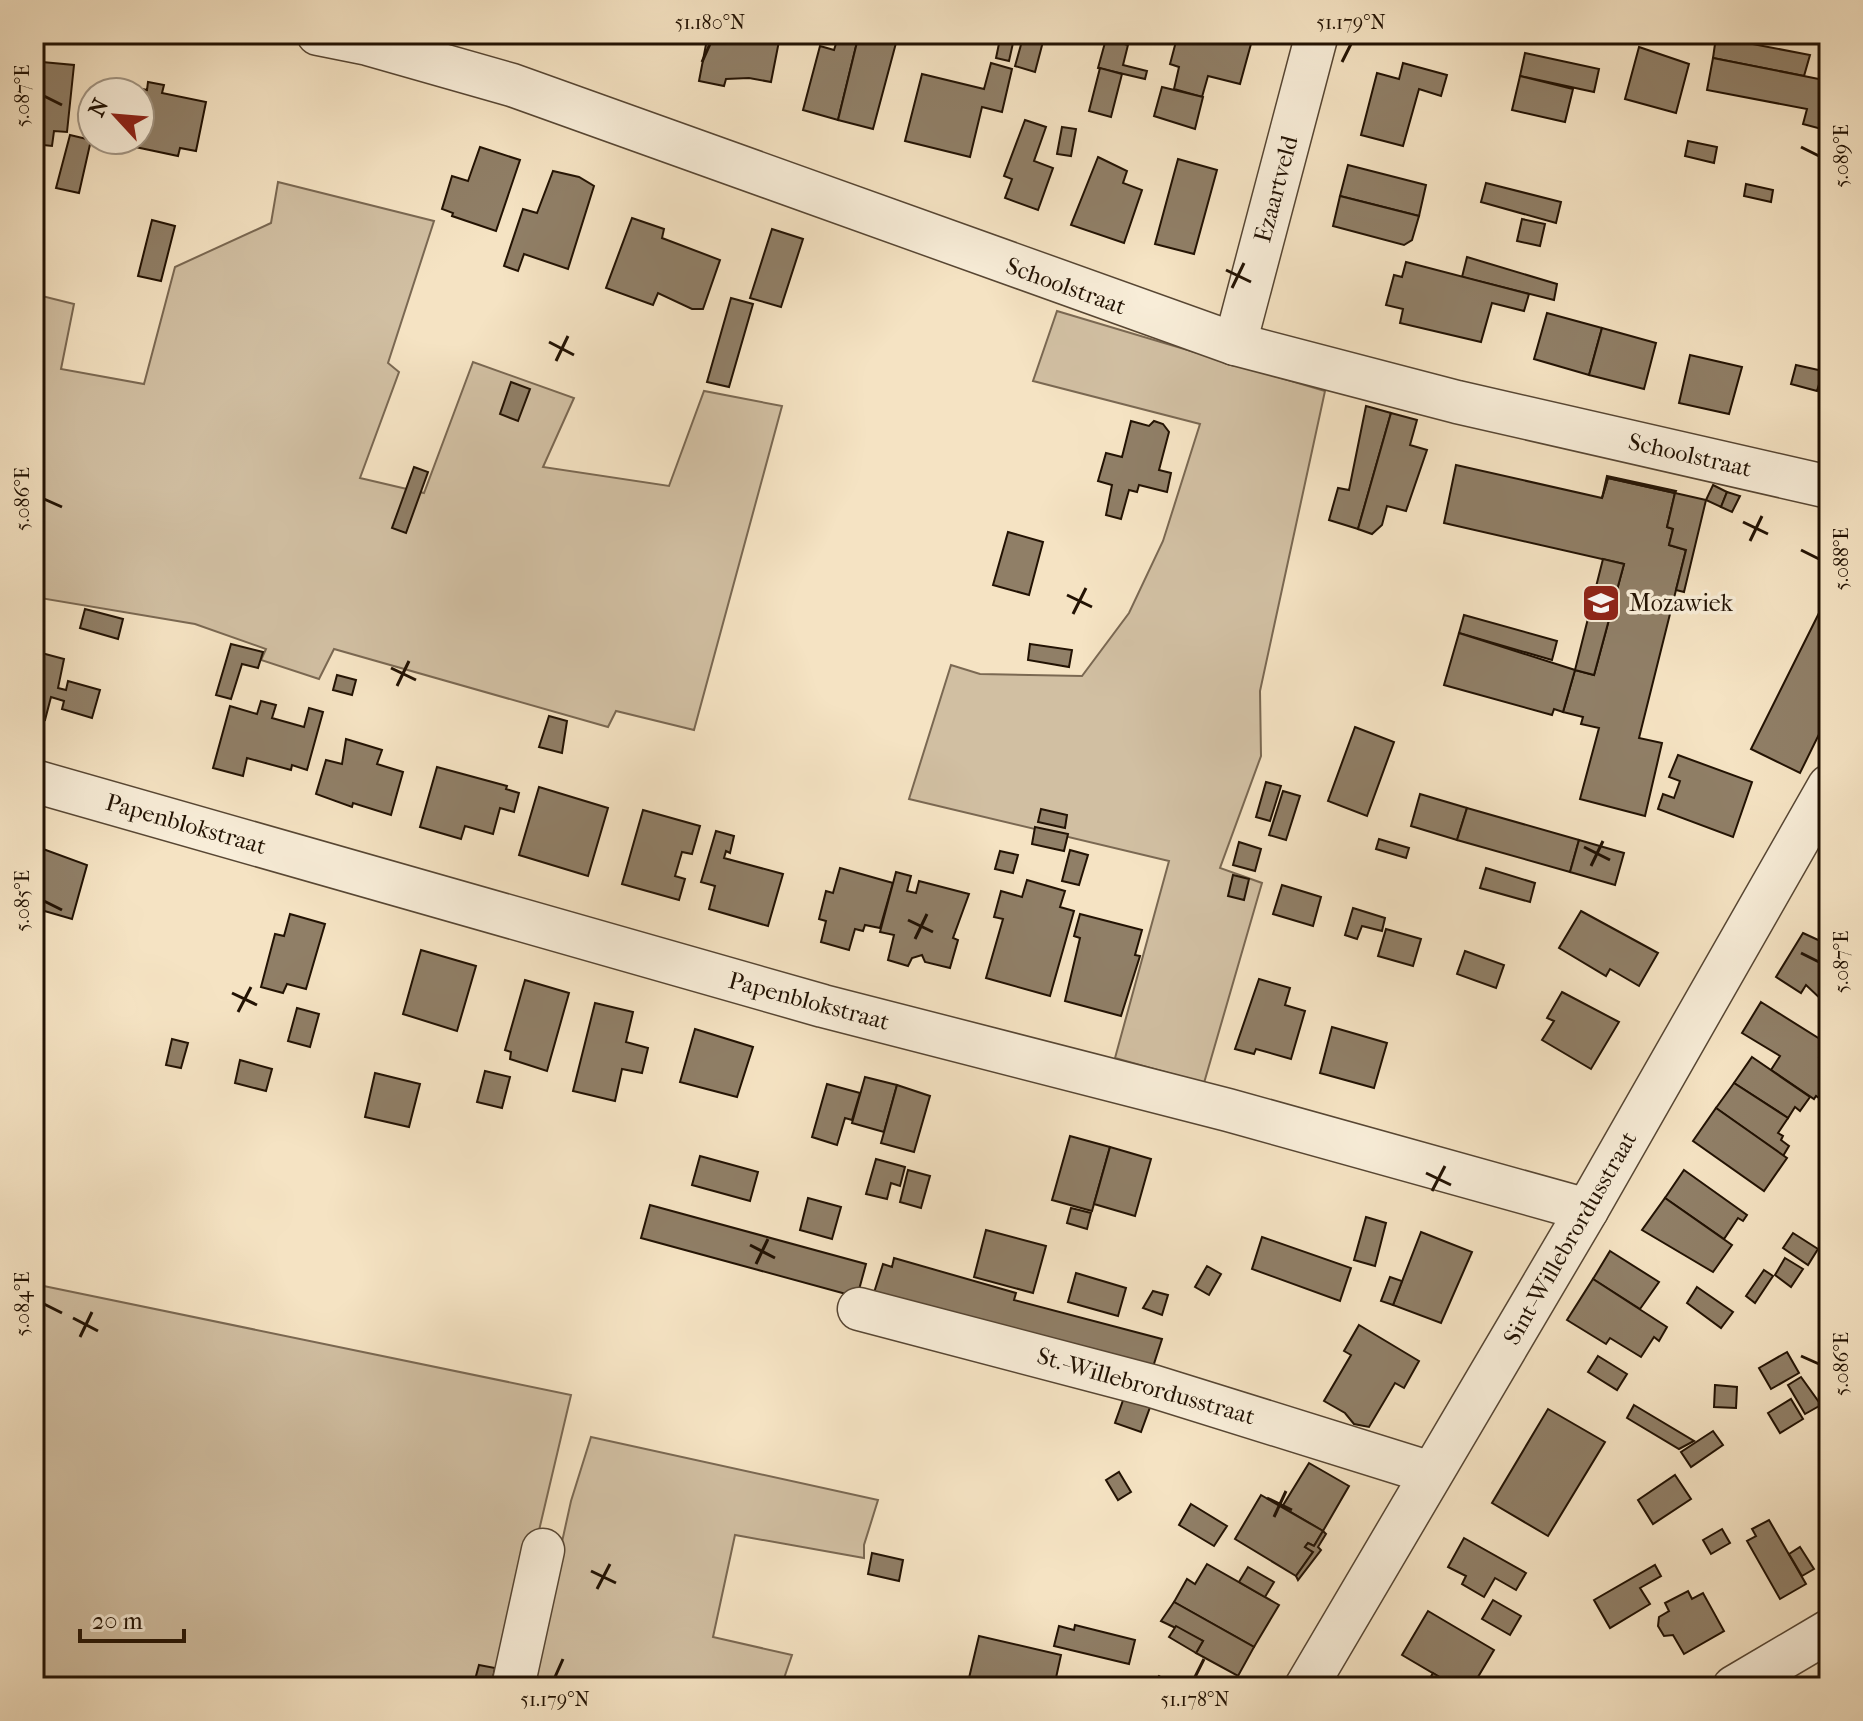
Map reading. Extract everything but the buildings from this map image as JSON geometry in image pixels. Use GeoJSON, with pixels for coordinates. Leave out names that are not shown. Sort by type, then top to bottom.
{"type":"FeatureCollection","features":[{"type":"Feature","properties":{"kind":"street","name":"Schoolstraat"},"geometry":{"type":"LineString","coordinates":[[318,34],[382,48],[512,85],[1235,344],[1457,402],[1829,487]]}},
{"type":"Feature","properties":{"kind":"street","name":"Ezaartveld"},"geometry":{"type":"LineString","coordinates":[[1235,344],[1317,34]]}},
{"type":"Feature","properties":{"kind":"street","name":"Papenblokstraat"},"geometry":{"type":"LineString","coordinates":[[34,781],[823,1006],[1243,1114],[1587,1210]]}},
{"type":"Feature","properties":{"kind":"street","name":"Sint-Willebrordusstraat"},"geometry":{"type":"LineString","coordinates":[[1306,1687],[1587,1210],[1829,786]]}},
{"type":"Feature","properties":{"kind":"street","name":"St.-Willebrordusstraat"},"geometry":{"type":"LineString","coordinates":[[859,1309],[1152,1386],[1431,1473]]}},
{"type":"Feature","properties":{"kind":"street"},"geometry":{"type":"LineString","coordinates":[[513,1687],[543,1550]]}},
{"type":"Feature","properties":{"kind":"street"},"geometry":{"type":"LineString","coordinates":[[1734,1687],[1829,1631]]}},
{"type":"Feature","properties":{"kind":"shaded area"},"geometry":{"type":"Polygon","coordinates":[[[278,182],[434,221],[388,363],[399,372],[360,478],[424,493],[473,362],[574,398],[543,467],[669,486],[704,391],[782,406],[694,730],[616,711],[608,727],[334,649],[319,679],[261,660],[266,649],[195,624],[34,597],[34,294],[74,304],[61,369],[144,384],[175,267],[271,223],[278,182]]]}},
{"type":"Feature","properties":{"kind":"shaded area"},"geometry":{"type":"Polygon","coordinates":[[[1057,311],[1325,391],[1260,691],[1261,756],[1220,868],[1262,883],[1204,1083],[1115,1058],[1169,861],[909,799],[951,665],[980,674],[1082,676],[1129,613],[1163,541],[1200,424],[1033,381],[1057,311]]]}},
{"type":"Feature","properties":{"kind":"shaded area"},"geometry":{"type":"Polygon","coordinates":[[[34,1284],[571,1395],[502,1687],[34,1687],[34,1284]]]}},
{"type":"Feature","properties":{"kind":"shaded area"},"geometry":{"type":"Polygon","coordinates":[[[591,1437],[878,1500],[864,1545],[864,1558],[735,1535],[713,1637],[792,1655],[781,1687],[530,1687],[571,1501],[591,1437]]]}},
{"type":"Feature","properties":{"kind":"place","name":"Mozawiek"},"geometry":{"type":"Point","coordinates":[1601,603]}}]}
